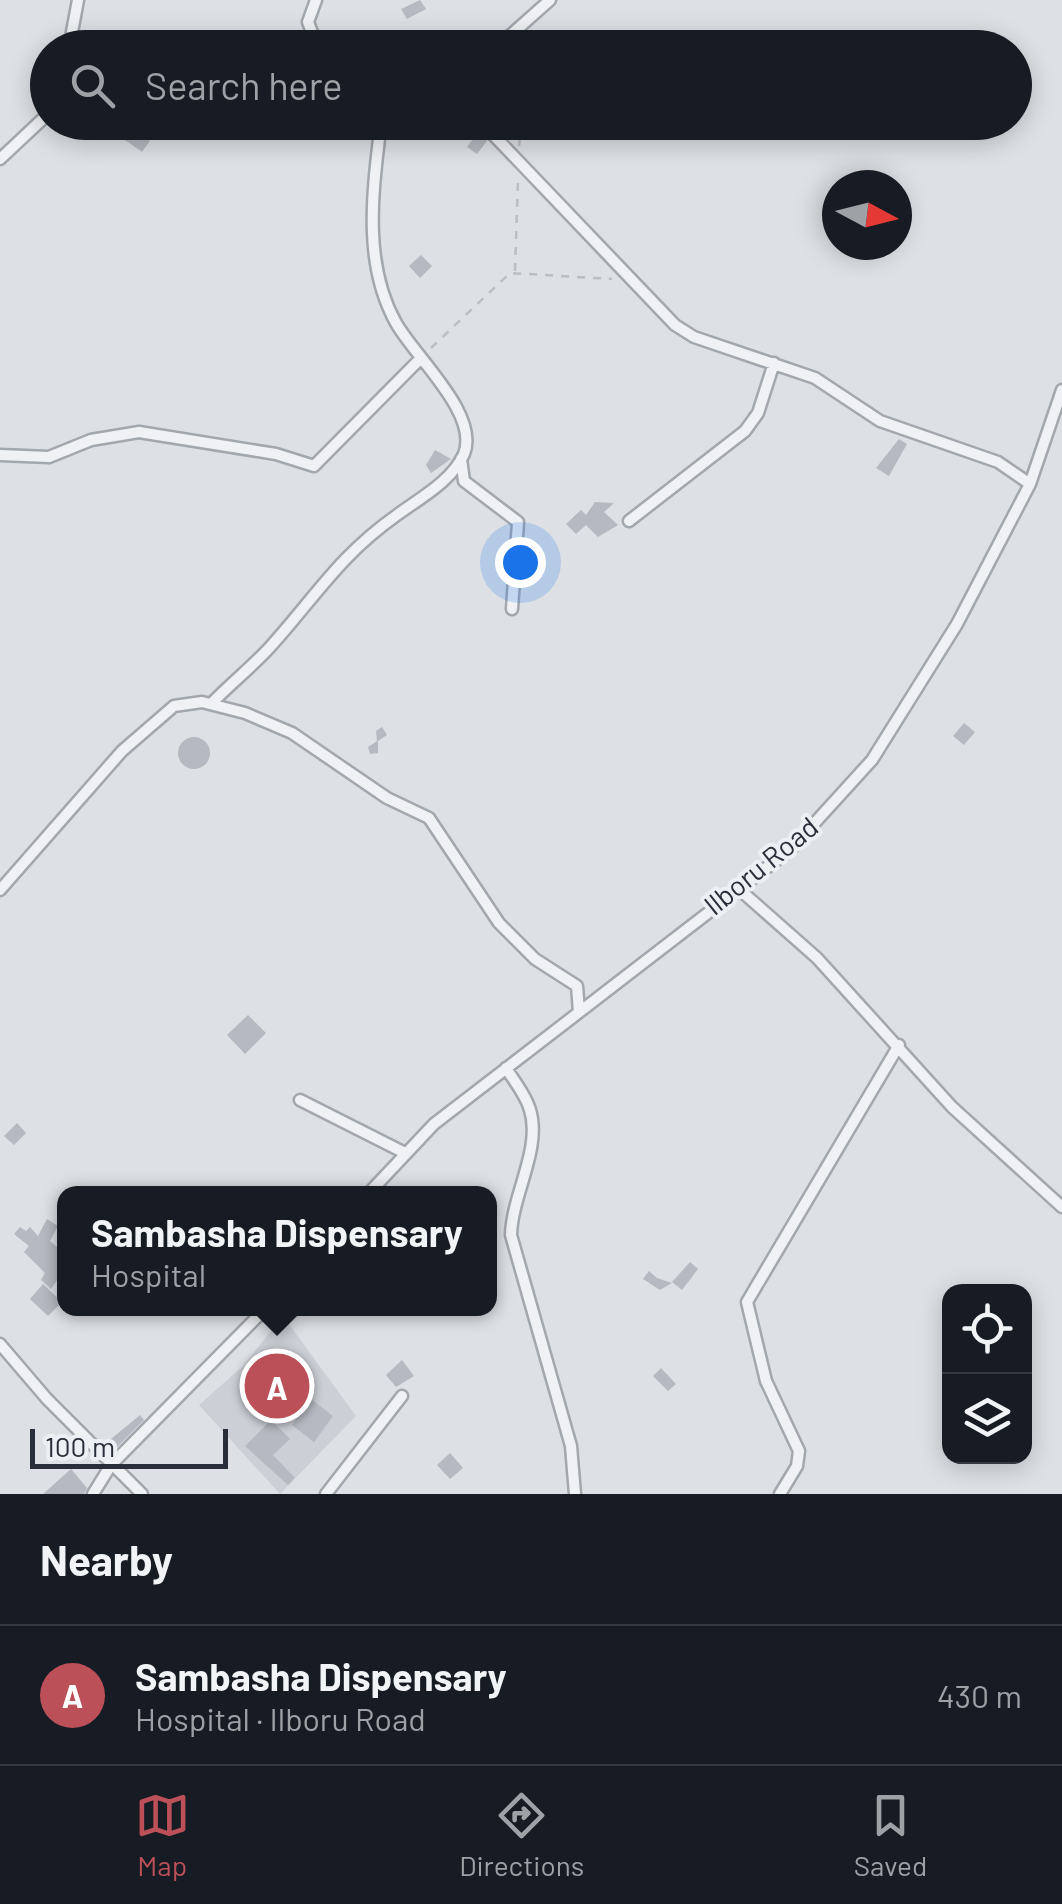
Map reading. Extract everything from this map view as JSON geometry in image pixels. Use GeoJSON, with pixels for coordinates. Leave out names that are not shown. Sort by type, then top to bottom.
{"type":"FeatureCollection","features":[{"type":"Feature","properties":{"kind":"street"},"geometry":{"type":"LineString","coordinates":[[72,30],[78,0]]}},
{"type":"Feature","properties":{"kind":"street"},"geometry":{"type":"LineString","coordinates":[[311,30],[308,22],[316,0]]}},
{"type":"Feature","properties":{"kind":"street"},"geometry":{"type":"LineString","coordinates":[[516,30],[550,0]]}},
{"type":"Feature","properties":{"kind":"street"},"geometry":{"type":"LineString","coordinates":[[0,159],[30,131]]}},
{"type":"Feature","properties":{"kind":"street"},"geometry":{"type":"LineString","coordinates":[[211,704],[269,648],[334,567],[442,482],[461,458],[468,437],[463,422],[399,328],[378,284],[373,228],[380,140]]}},
{"type":"Feature","properties":{"kind":"street"},"geometry":{"type":"LineString","coordinates":[[498,140],[655,308],[694,337],[815,378],[880,422],[998,462],[1030,484]]}},
{"type":"Feature","properties":{"kind":"street"},"geometry":{"type":"LineString","coordinates":[[0,455],[48,457],[91,440],[138,432],[276,454],[314,466],[421,358]]}},
{"type":"Feature","properties":{"kind":"street"},"geometry":{"type":"LineString","coordinates":[[629,521],[745,431],[758,414],[774,363]]}},
{"type":"Feature","properties":{"kind":"street","name":"Ilboru Road"},"geometry":{"type":"LineString","coordinates":[[375,1186],[406,1152],[506,1068],[791,849],[872,760],[957,624],[1030,484],[1058,413],[1062,390]]}},
{"type":"Feature","properties":{"kind":"street"},"geometry":{"type":"LineString","coordinates":[[461,458],[464,481],[518,522],[512,609]]}},
{"type":"Feature","properties":{"kind":"street"},"geometry":{"type":"LineString","coordinates":[[0,890],[122,750],[164,712],[185,703],[211,704],[292,733],[387,798],[430,818],[499,923],[535,958],[577,986],[579,1012]]}},
{"type":"Feature","properties":{"kind":"street"},"geometry":{"type":"LineString","coordinates":[[740,890],[817,958],[952,1106],[1062,1208]]}},
{"type":"Feature","properties":{"kind":"street"},"geometry":{"type":"LineString","coordinates":[[780,1494],[797,1466],[798,1451],[766,1380],[747,1302],[899,1045]]}},
{"type":"Feature","properties":{"kind":"street"},"geometry":{"type":"LineString","coordinates":[[506,1068],[530,1110],[532,1125],[512,1204],[511,1235],[572,1446],[575,1494]]}},
{"type":"Feature","properties":{"kind":"street"},"geometry":{"type":"LineString","coordinates":[[300,1100],[406,1152]]}},
{"type":"Feature","properties":{"kind":"street"},"geometry":{"type":"LineString","coordinates":[[93,1494],[111,1465],[258,1316]]}},
{"type":"Feature","properties":{"kind":"street"},"geometry":{"type":"LineString","coordinates":[[0,1344],[142,1494]]}},
{"type":"Feature","properties":{"kind":"street"},"geometry":{"type":"LineString","coordinates":[[326,1494],[402,1396]]}},
{"type":"Feature","properties":{"kind":"path"},"geometry":{"type":"LineString","coordinates":[[515,272],[520,140]]}},
{"type":"Feature","properties":{"kind":"path"},"geometry":{"type":"LineString","coordinates":[[421,358],[492,286],[515,272],[634,283]]}},
{"type":"Feature","properties":{"kind":"shaded area"},"geometry":{"type":"Polygon","coordinates":[[[283,1316],[356,1416],[280,1494],[199,1405],[243,1366],[283,1316]]]}},
{"type":"Feature","properties":{"kind":"building"},"geometry":{"type":"Polygon","coordinates":[[[420,0],[426,9],[407,19],[401,9],[420,0]]]}},
{"type":"Feature","properties":{"kind":"building"},"geometry":{"type":"Polygon","coordinates":[[[125,140],[150,141],[142,152],[125,140]]]}},
{"type":"Feature","properties":{"kind":"building"},"geometry":{"type":"Polygon","coordinates":[[[472,140],[487,141],[477,154],[467,147],[472,140]]]}},
{"type":"Feature","properties":{"kind":"building"},"geometry":{"type":"Polygon","coordinates":[[[421,255],[432,266],[420,278],[409,266],[421,255]]]}},
{"type":"Feature","properties":{"kind":"building"},"geometry":{"type":"Polygon","coordinates":[[[899,439],[907,444],[889,476],[876,468],[899,439]]]}},
{"type":"Feature","properties":{"kind":"building"},"geometry":{"type":"Polygon","coordinates":[[[435,450],[451,459],[431,473],[426,465],[435,450]]]}},
{"type":"Feature","properties":{"kind":"building"},"geometry":{"type":"Polygon","coordinates":[[[595,502],[614,503],[604,512],[618,525],[598,537],[586,525],[576,534],[566,524],[581,510],[586,515],[595,502]]]}},
{"type":"Feature","properties":{"kind":"building"},"geometry":{"type":"Polygon","coordinates":[[[964,723],[975,732],[964,745],[953,736],[964,723]]]}},
{"type":"Feature","properties":{"kind":"building"},"geometry":{"type":"Polygon","coordinates":[[[382,727],[387,735],[378,741],[378,753],[370,754],[368,747],[377,741],[376,731],[382,727]]]}},
{"type":"Feature","properties":{"kind":"building"},"geometry":{"type":"Polygon","coordinates":[[[194,737],[205,742],[210,753],[205,764],[194,769],[183,764],[178,753],[183,742],[194,737]]]}},
{"type":"Feature","properties":{"kind":"building"},"geometry":{"type":"Polygon","coordinates":[[[248,1015],[266,1033],[245,1054],[227,1035],[248,1015]]]}},
{"type":"Feature","properties":{"kind":"building"},"geometry":{"type":"Polygon","coordinates":[[[17,1123],[26,1133],[14,1145],[4,1136],[17,1123]]]}},
{"type":"Feature","properties":{"kind":"building"},"geometry":{"type":"Polygon","coordinates":[[[47,1219],[57,1225],[50,1241],[57,1247],[57,1280],[51,1289],[41,1280],[45,1273],[24,1252],[29,1246],[14,1234],[20,1227],[26,1231],[30,1227],[38,1236],[47,1219]]]}},
{"type":"Feature","properties":{"kind":"building"},"geometry":{"type":"Polygon","coordinates":[[[690,1262],[698,1269],[682,1290],[672,1282],[690,1262]]]}},
{"type":"Feature","properties":{"kind":"building"},"geometry":{"type":"Polygon","coordinates":[[[649,1271],[672,1283],[660,1290],[643,1279],[649,1271]]]}},
{"type":"Feature","properties":{"kind":"building"},"geometry":{"type":"Polygon","coordinates":[[[43,1284],[57,1297],[57,1307],[48,1316],[30,1299],[43,1284]]]}},
{"type":"Feature","properties":{"kind":"building"},"geometry":{"type":"Polygon","coordinates":[[[402,1360],[414,1376],[396,1387],[386,1375],[402,1360]]]}},
{"type":"Feature","properties":{"kind":"building"},"geometry":{"type":"Polygon","coordinates":[[[661,1368],[676,1384],[668,1391],[653,1376],[661,1368]]]}},
{"type":"Feature","properties":{"kind":"building"},"geometry":{"type":"Polygon","coordinates":[[[311,1399],[333,1416],[314,1442],[292,1425],[311,1399]]]}},
{"type":"Feature","properties":{"kind":"building"},"geometry":{"type":"Polygon","coordinates":[[[140,1415],[144,1420],[112,1452],[105,1444],[140,1415]]]}},
{"type":"Feature","properties":{"kind":"building"},"geometry":{"type":"Polygon","coordinates":[[[271,1420],[290,1439],[273,1455],[295,1478],[288,1485],[245,1446],[271,1420]]]}},
{"type":"Feature","properties":{"kind":"building"},"geometry":{"type":"Polygon","coordinates":[[[450,1453],[463,1468],[450,1479],[437,1465],[450,1453]]]}},
{"type":"Feature","properties":{"kind":"building"},"geometry":{"type":"Polygon","coordinates":[[[71,1469],[87,1488],[84,1494],[43,1494],[71,1469]]]}},
{"type":"Feature","properties":{"kind":"place","name":"Sambasha Dispensary"},"geometry":{"type":"Point","coordinates":[277,1386]}}]}
